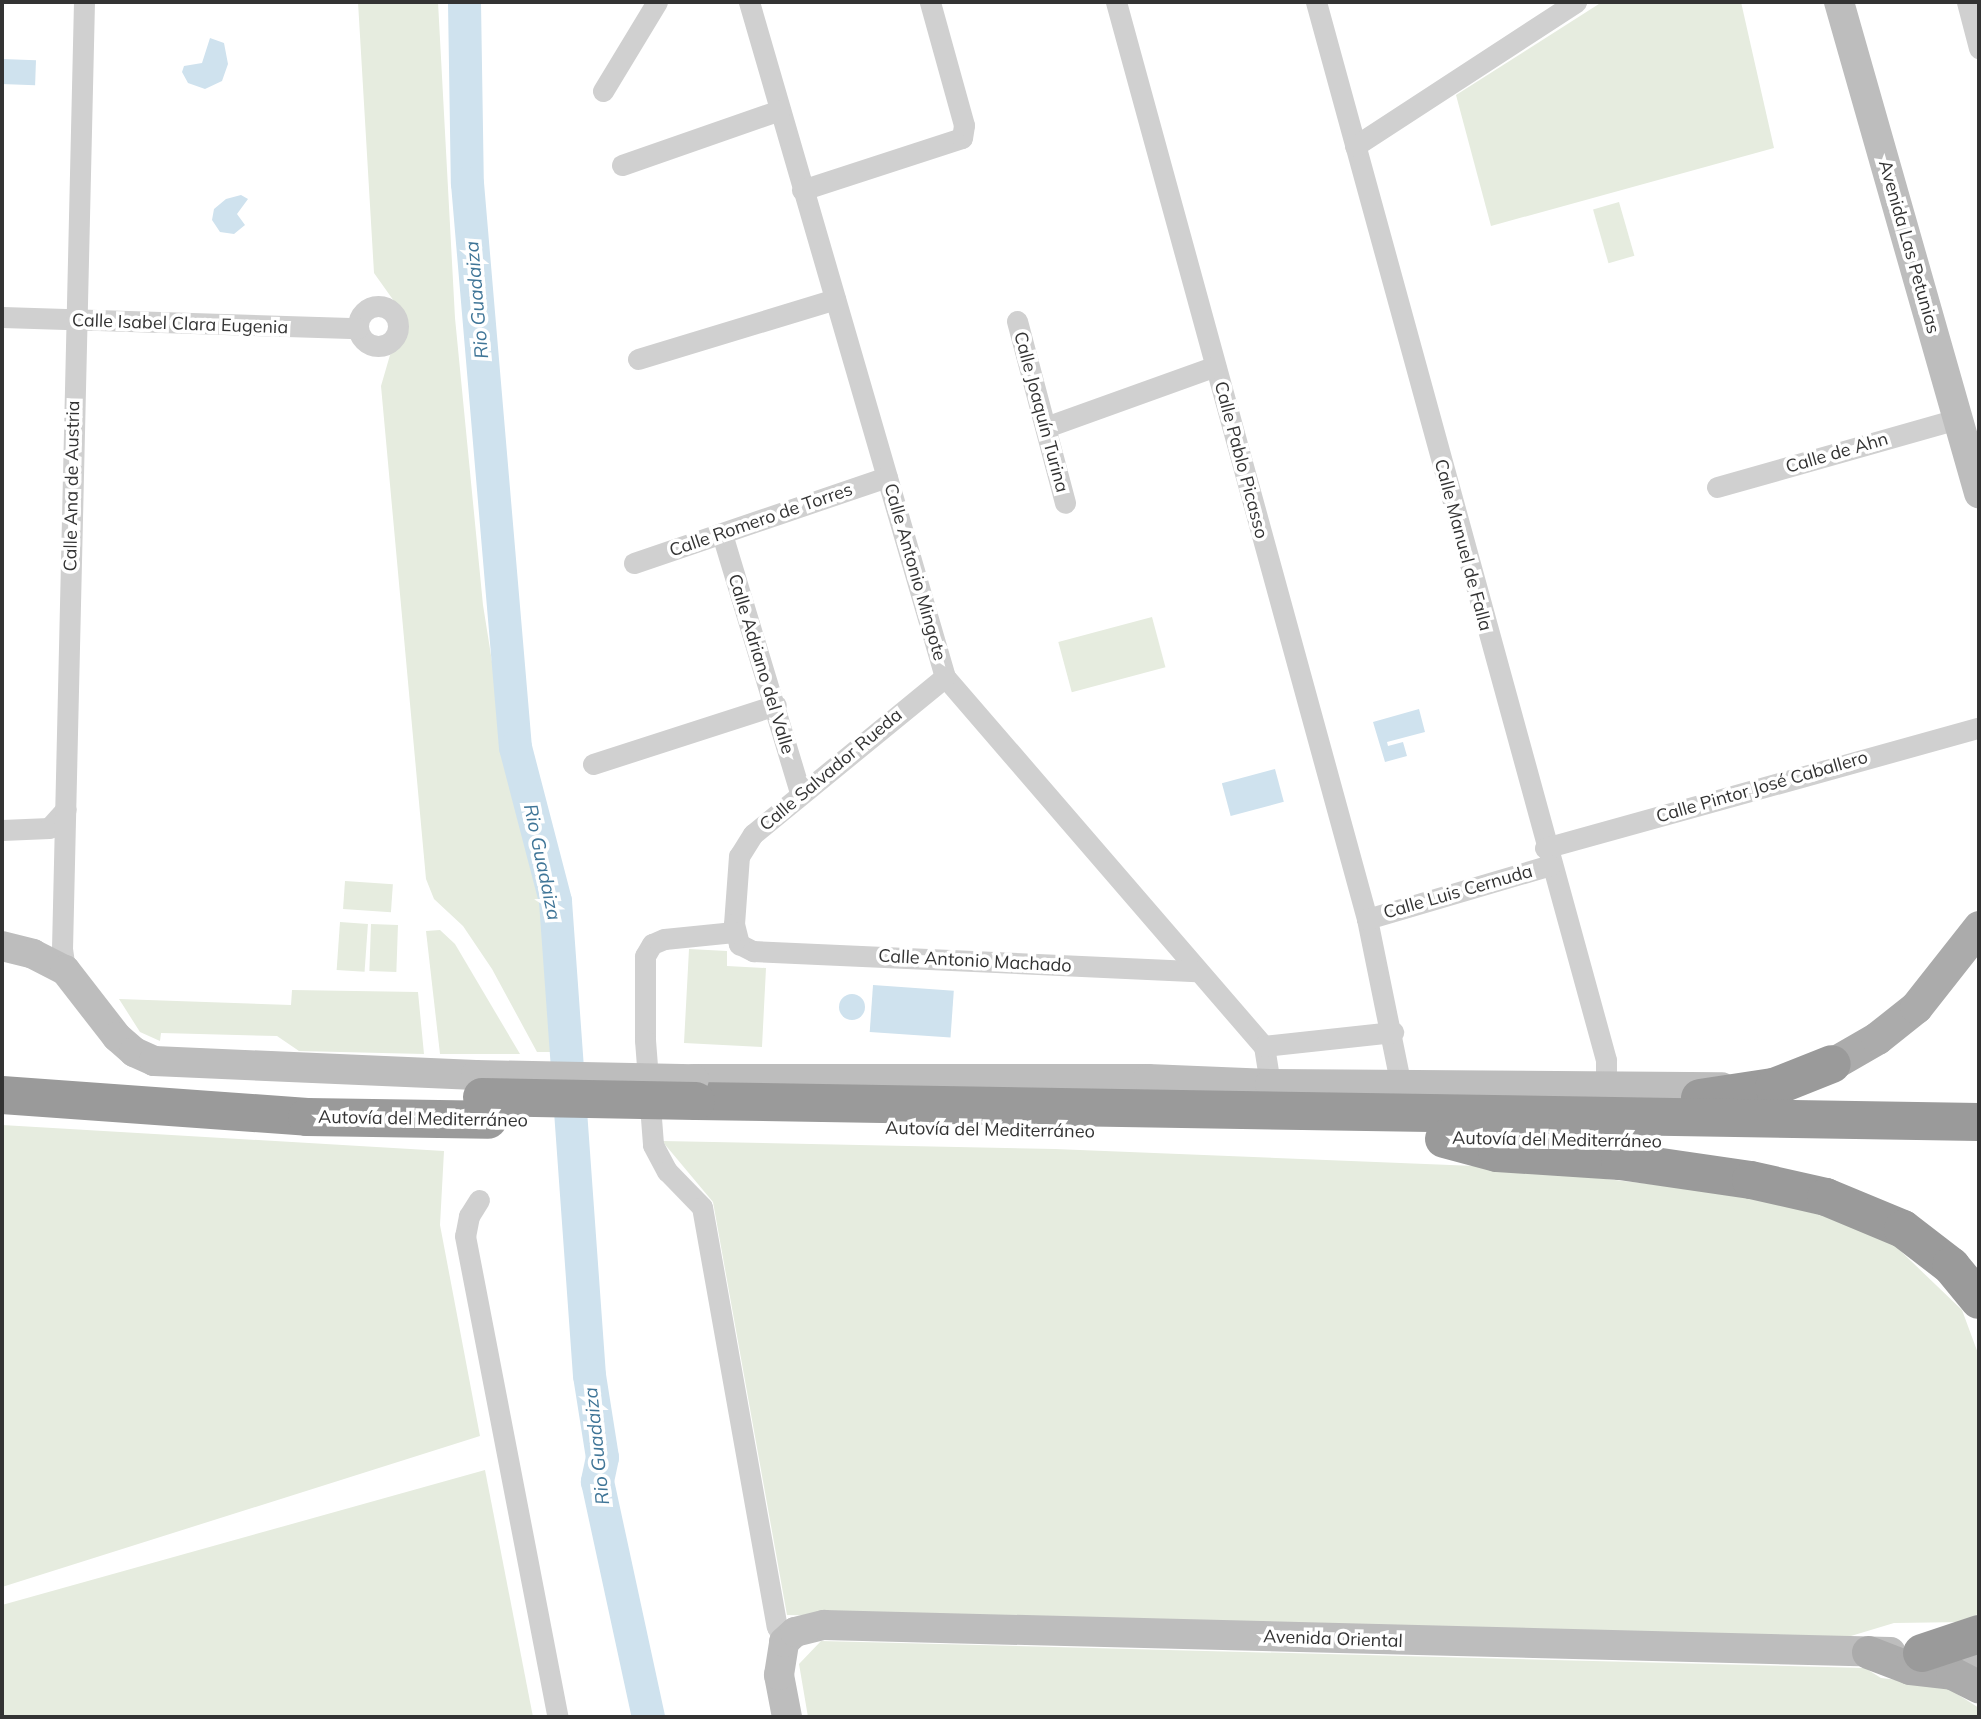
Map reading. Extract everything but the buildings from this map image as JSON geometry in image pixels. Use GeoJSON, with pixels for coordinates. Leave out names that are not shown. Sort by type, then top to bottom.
{"type":"FeatureCollection","features":[{"type":"Feature","properties":{"kind":"highway"},"geometry":{"type":"LineString","coordinates":[[1547,1116],[1601,1103],[1742,1094],[1774,1087],[1832,1064]]}},
{"type":"Feature","properties":{"kind":"highway","name":"Autovía del Mediterráneo"},"geometry":{"type":"LineString","coordinates":[[2,1071],[317,1094],[1547,1116],[1971,1136]]}},
{"type":"Feature","properties":{"kind":"highway","name":"Autovía del Mediterráneo"},"geometry":{"type":"LineString","coordinates":[[2,1095],[307,1117],[482,1097]]}},
{"type":"Feature","properties":{"kind":"highway","name":"Autovía del Mediterráneo"},"geometry":{"type":"LineString","coordinates":[[696,1101],[1444,1139],[1971,1136]]}},
{"type":"Feature","properties":{"kind":"highway"},"geometry":{"type":"LineString","coordinates":[[1444,1139],[1497,1153],[1620,1161],[1752,1180],[1826,1197],[1903,1229],[1951,1266],[1979,1300]]}},
{"type":"Feature","properties":{"kind":"highway"},"geometry":{"type":"LineString","coordinates":[[1922,1653],[1975,1650]]}},
{"type":"Feature","properties":{"kind":"main road"},"geometry":{"type":"LineString","coordinates":[[1832,1064],[1877,1038],[1916,1007],[1979,927]]}},
{"type":"Feature","properties":{"kind":"main road"},"geometry":{"type":"LineString","coordinates":[[1868,1652],[1910,1668],[1952,1673],[1979,1687]]}},
{"type":"Feature","properties":{"kind":"street","name":"Calle Ana de Austria"},"geometry":{"type":"LineString","coordinates":[[65,970],[62,949],[84,2]]}},
{"type":"Feature","properties":{"kind":"street","name":"Calle Antonio Mingote"},"geometry":{"type":"LineString","coordinates":[[749,2],[945,677],[1264,1046]]}},
{"type":"Feature","properties":{"kind":"street"},"geometry":{"type":"LineString","coordinates":[[802,190],[955,143],[964,134],[930,2]]}},
{"type":"Feature","properties":{"kind":"street","name":"Calle Pablo Picasso"},"geometry":{"type":"LineString","coordinates":[[1116,2],[1367,919],[1393,1032],[1401,1086]]}},
{"type":"Feature","properties":{"kind":"street","name":"Calle Manuel de Falla"},"geometry":{"type":"LineString","coordinates":[[1316,2],[1547,856],[1606,1060],[1606,1088]]}},
{"type":"Feature","properties":{"kind":"street"},"geometry":{"type":"LineString","coordinates":[[1355,146],[1576,2]]}},
{"type":"Feature","properties":{"kind":"street","name":"Avenida Las Petunias"},"geometry":{"type":"LineString","coordinates":[[1839,2],[1979,493]]}},
{"type":"Feature","properties":{"kind":"street"},"geometry":{"type":"LineString","coordinates":[[1967,2],[1979,48]]}},
{"type":"Feature","properties":{"kind":"street"},"geometry":{"type":"LineString","coordinates":[[603,91],[648,7]]}},
{"type":"Feature","properties":{"kind":"street"},"geometry":{"type":"LineString","coordinates":[[622,165],[780,110]]}},
{"type":"Feature","properties":{"kind":"street"},"geometry":{"type":"LineString","coordinates":[[638,359],[835,299]]}},
{"type":"Feature","properties":{"kind":"street","name":"Calle Isabel Clara Eugenia"},"geometry":{"type":"LineString","coordinates":[[2,317],[358,328]]}},
{"type":"Feature","properties":{"kind":"street","name":"Calle Joaquín Turina"},"geometry":{"type":"LineString","coordinates":[[1017,321],[1065,503]]}},
{"type":"Feature","properties":{"kind":"street"},"geometry":{"type":"LineString","coordinates":[[1046,427],[1215,366]]}},
{"type":"Feature","properties":{"kind":"street","name":"Calle de Ahn"},"geometry":{"type":"LineString","coordinates":[[1717,487],[1958,419]]}},
{"type":"Feature","properties":{"kind":"street","name":"Calle Romero de Torres"},"geometry":{"type":"LineString","coordinates":[[634,563],[887,477]]}},
{"type":"Feature","properties":{"kind":"street","name":"Calle Adriano del Valle"},"geometry":{"type":"LineString","coordinates":[[722,534],[776,705],[800,793]]}},
{"type":"Feature","properties":{"kind":"street","name":"Calle Salvador Rueda"},"geometry":{"type":"LineString","coordinates":[[734,932],[739,856],[753,834],[945,677]]}},
{"type":"Feature","properties":{"kind":"street"},"geometry":{"type":"LineString","coordinates":[[593,764],[776,705]]}},
{"type":"Feature","properties":{"kind":"street","name":"Calle Pintor José Caballero"},"geometry":{"type":"LineString","coordinates":[[1547,856],[1979,728]]}},
{"type":"Feature","properties":{"kind":"street"},"geometry":{"type":"LineString","coordinates":[[2,830],[50,828],[66,809]]}},
{"type":"Feature","properties":{"kind":"street","name":"Calle Luis Cernuda"},"geometry":{"type":"LineString","coordinates":[[1367,919],[1547,856]]}},
{"type":"Feature","properties":{"kind":"street"},"geometry":{"type":"LineString","coordinates":[[734,932],[664,939],[648,950],[646,1053],[653,1145],[667,1171],[702,1207],[777,1626],[784,1642],[779,1675],[787,1717]]}},
{"type":"Feature","properties":{"kind":"street","name":"Calle Antonio Machado"},"geometry":{"type":"LineString","coordinates":[[734,932],[740,944],[753,951],[1197,971]]}},
{"type":"Feature","properties":{"kind":"street"},"geometry":{"type":"LineString","coordinates":[[2,946],[33,954],[65,970],[117,1037],[134,1052],[154,1061],[482,1097]]}},
{"type":"Feature","properties":{"kind":"street"},"geometry":{"type":"LineString","coordinates":[[1270,1084],[1264,1046],[1393,1032]]}},
{"type":"Feature","properties":{"kind":"street"},"geometry":{"type":"LineString","coordinates":[[696,1101],[1147,1079],[1401,1086],[1727,1087],[1832,1064]]}},
{"type":"Feature","properties":{"kind":"street"},"geometry":{"type":"LineString","coordinates":[[479,1200],[469,1216],[465,1236],[558,1717]]}},
{"type":"Feature","properties":{"kind":"street","name":"Avenida Oriental"},"geometry":{"type":"LineString","coordinates":[[784,1642],[809,1626],[824,1625],[1922,1653]]}},
{"type":"Feature","properties":{"kind":"shaded area"},"geometry":{"type":"Polygon","coordinates":[[[358,2],[438,2],[455,318],[483,605],[503,731],[533,834],[549,924],[557,1052],[537,1052],[492,969],[463,926],[434,899],[426,879],[381,386],[390,355],[406,336],[406,318],[374,273],[358,2]]]}},
{"type":"Feature","properties":{"kind":"shaded area"},"geometry":{"type":"Polygon","coordinates":[[[1602,2],[1741,2],[1774,148],[1491,226],[1456,95],[1602,2]]]}},
{"type":"Feature","properties":{"kind":"shaded area"},"geometry":{"type":"Polygon","coordinates":[[[1619,202],[1634,256],[1608,263],[1593,209],[1619,202]]]}},
{"type":"Feature","properties":{"kind":"shaded area"},"geometry":{"type":"Polygon","coordinates":[[[1152,617],[1165,667],[1072,692],[1058,642],[1152,617]]]}},
{"type":"Feature","properties":{"kind":"shaded area"},"geometry":{"type":"Polygon","coordinates":[[[345,881],[393,884],[391,912],[343,909],[345,881]]]}},
{"type":"Feature","properties":{"kind":"shaded area"},"geometry":{"type":"Polygon","coordinates":[[[340,922],[368,924],[365,972],[337,970],[340,922]]]}},
{"type":"Feature","properties":{"kind":"shaded area"},"geometry":{"type":"Polygon","coordinates":[[[371,924],[398,925],[396,972],[369,971],[371,924]]]}},
{"type":"Feature","properties":{"kind":"shaded area"},"geometry":{"type":"Polygon","coordinates":[[[440,930],[455,944],[520,1054],[440,1054],[426,931],[440,930]]]}},
{"type":"Feature","properties":{"kind":"shaded area"},"geometry":{"type":"Polygon","coordinates":[[[689,949],[727,951],[727,966],[766,968],[762,1047],[684,1043],[689,949]]]}},
{"type":"Feature","properties":{"kind":"shaded area"},"geometry":{"type":"Polygon","coordinates":[[[292,990],[418,992],[424,1054],[299,1051],[277,1036],[161,1033],[160,1041],[140,1032],[119,999],[291,1005],[292,990]]]}},
{"type":"Feature","properties":{"kind":"shaded area"},"geometry":{"type":"Polygon","coordinates":[[[2,1125],[444,1151],[440,1225],[480,1436],[2,1587],[2,1125]]]}},
{"type":"Feature","properties":{"kind":"shaded area"},"geometry":{"type":"Polygon","coordinates":[[[662,1141],[1055,1149],[1500,1167],[1765,1197],[1885,1236],[1962,1310],[1979,1356],[1979,1613],[1966,1622],[1894,1623],[1841,1639],[787,1615],[713,1202],[662,1141]]]}},
{"type":"Feature","properties":{"kind":"shaded area"},"geometry":{"type":"Polygon","coordinates":[[[485,1470],[533,1717],[2,1717],[2,1605],[485,1470]]]}},
{"type":"Feature","properties":{"kind":"shaded area"},"geometry":{"type":"Polygon","coordinates":[[[821,1641],[1865,1668],[1881,1678],[1943,1685],[1979,1708],[1979,1717],[808,1717],[799,1664],[821,1641]]]}},
{"type":"Feature","properties":{"kind":"water"},"geometry":{"type":"Polygon","coordinates":[[[210,38],[224,43],[228,64],[222,81],[205,89],[188,83],[182,72],[184,66],[202,63],[210,38]]]}},
{"type":"Feature","properties":{"kind":"water"},"geometry":{"type":"Polygon","coordinates":[[[2,59],[36,60],[35,85],[2,84],[2,59]]]}},
{"type":"Feature","properties":{"kind":"water"},"geometry":{"type":"Polygon","coordinates":[[[241,195],[248,199],[237,214],[245,225],[234,234],[220,232],[212,220],[214,209],[226,199],[241,195]]]}},
{"type":"Feature","properties":{"kind":"water"},"geometry":{"type":"Polygon","coordinates":[[[1419,709],[1425,732],[1387,742],[1388,746],[1403,742],[1407,756],[1385,762],[1373,722],[1419,709]]]}},
{"type":"Feature","properties":{"kind":"water"},"geometry":{"type":"Polygon","coordinates":[[[1275,769],[1284,802],[1231,816],[1222,783],[1275,769]]]}},
{"type":"Feature","properties":{"kind":"water"},"geometry":{"type":"Polygon","coordinates":[[[873,985],[954,991],[951,1038],[870,1032],[873,985]]]}},
{"type":"Feature","properties":{"kind":"water"},"geometry":{"type":"Polygon","coordinates":[[[852,994],[861,998],[865,1007],[861,1016],[852,1020],[843,1016],[839,1007],[843,998],[852,994]]]}},
{"type":"Feature","properties":{"kind":"waterway","name":"Rio Guadaiza"},"geometry":{"type":"LineString","coordinates":[[464,2],[467,183],[515,747],[555,901],[589,1375],[602,1457],[597,1481],[648,1717]]}}]}
